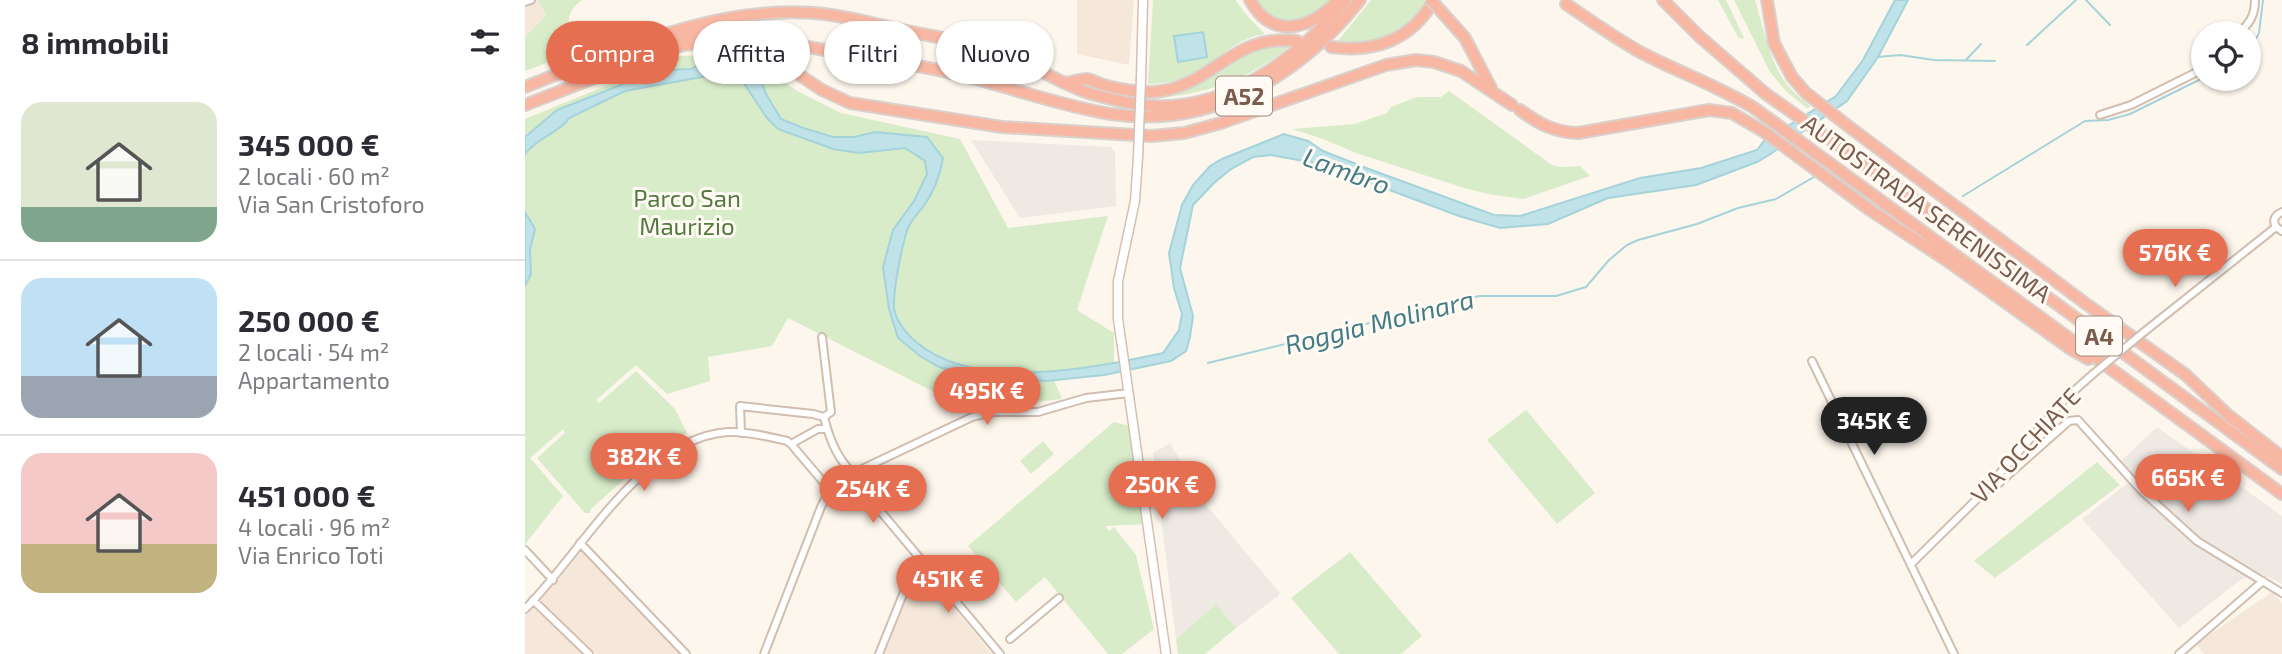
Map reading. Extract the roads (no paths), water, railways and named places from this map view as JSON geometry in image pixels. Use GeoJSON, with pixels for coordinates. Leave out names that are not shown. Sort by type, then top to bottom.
{"type":"FeatureCollection","features":[{"type":"Feature","properties":{"kind":"highway"},"geometry":{"type":"LineString","coordinates":[[1250,0],[1264,18],[1287,27],[1311,22],[1338,0]]}},
{"type":"Feature","properties":{"kind":"highway","name":"A52"},"geometry":{"type":"LineString","coordinates":[[525,87],[716,19],[800,12],[853,18],[966,44],[1011,57],[1064,84],[1091,93],[1153,106],[1200,101],[1244,85],[1309,41],[1346,0]]}},
{"type":"Feature","properties":{"kind":"highway","name":"A52"},"geometry":{"type":"LineString","coordinates":[[679,39],[722,31],[946,72],[1095,111],[1131,116],[1165,116],[1220,106],[1257,89],[1300,61],[1327,38],[1360,0]]}},
{"type":"Feature","properties":{"kind":"highway"},"geometry":{"type":"LineString","coordinates":[[1331,47],[1364,49],[1388,42],[1417,22],[1432,0],[1465,38],[1492,90]]}},
{"type":"Feature","properties":{"kind":"highway","name":"AUTOSTRADA SERENISSIMA"},"geometry":{"type":"LineString","coordinates":[[1663,0],[1700,37],[1766,94],[2282,469]]}},
{"type":"Feature","properties":{"kind":"highway"},"geometry":{"type":"LineString","coordinates":[[1767,0],[1774,43],[1792,77],[1806,93],[2089,306],[2186,375],[2228,415],[2282,457]]}},
{"type":"Feature","properties":{"kind":"highway","name":"AUTOSTRADA SERENISSIMA"},"geometry":{"type":"LineString","coordinates":[[1566,4],[1640,52],[1729,93],[1754,108],[2282,494]]}},
{"type":"Feature","properties":{"kind":"highway"},"geometry":{"type":"LineString","coordinates":[[1064,84],[1087,79],[1131,92],[1162,91],[1190,82],[1231,55],[1255,44],[1297,41]]}},
{"type":"Feature","properties":{"kind":"highway"},"geometry":{"type":"LineString","coordinates":[[679,47],[690,44],[732,44],[766,53],[821,90],[850,103],[1002,127],[1091,134],[1151,136],[1200,129],[1361,73],[1404,61],[1421,60],[1447,66],[1471,76],[1543,126],[1565,132],[1578,133],[1720,110],[1746,120],[2072,350],[2125,379]]}},
{"type":"Feature","properties":{"kind":"highway","name":"A52"},"geometry":{"type":"LineString","coordinates":[[525,98],[562,84]]}},
{"type":"Feature","properties":{"kind":"highway"},"geometry":{"type":"LineString","coordinates":[[525,105],[579,84]]}},
{"type":"Feature","properties":{"kind":"main road"},"geometry":{"type":"LineString","coordinates":[[1143,0],[1135,201],[1118,281],[1118,319],[1165,654]]}},
{"type":"Feature","properties":{"kind":"street"},"geometry":{"type":"LineString","coordinates":[[525,2],[531,0]]}},
{"type":"Feature","properties":{"kind":"street"},"geometry":{"type":"LineString","coordinates":[[2250,21],[2255,0]]}},
{"type":"Feature","properties":{"kind":"street"},"geometry":{"type":"LineString","coordinates":[[2101,115],[2131,105],[2191,75]]}},
{"type":"Feature","properties":{"kind":"street"},"geometry":{"type":"LineString","coordinates":[[2279,229],[2275,218],[2282,212]]}},
{"type":"Feature","properties":{"kind":"street","name":"VIA OCCHIATE"},"geometry":{"type":"LineString","coordinates":[[1911,564],[1985,488],[2066,398],[2144,332],[2279,229]]}},
{"type":"Feature","properties":{"kind":"street"},"geometry":{"type":"LineString","coordinates":[[823,337],[831,412],[824,417]]}},
{"type":"Feature","properties":{"kind":"street"},"geometry":{"type":"LineString","coordinates":[[1812,361],[1954,654]]}},
{"type":"Feature","properties":{"kind":"street"},"geometry":{"type":"LineString","coordinates":[[764,654],[830,490],[853,475],[972,417],[993,412],[1038,412],[1086,398],[1129,393]]}},
{"type":"Feature","properties":{"kind":"street"},"geometry":{"type":"LineString","coordinates":[[741,433],[740,406],[824,417]]}},
{"type":"Feature","properties":{"kind":"street"},"geometry":{"type":"LineString","coordinates":[[824,417],[840,458],[918,557],[1000,654]]}},
{"type":"Feature","properties":{"kind":"street"},"geometry":{"type":"LineString","coordinates":[[1985,488],[1992,489],[2069,421],[2078,420],[2141,491],[2197,541],[2282,593]]}},
{"type":"Feature","properties":{"kind":"street"},"geometry":{"type":"LineString","coordinates":[[793,446],[818,429],[827,429]]}},
{"type":"Feature","properties":{"kind":"street"},"geometry":{"type":"LineString","coordinates":[[525,609],[622,495],[681,447],[724,433],[741,433],[793,446],[830,490]]}},
{"type":"Feature","properties":{"kind":"street"},"geometry":{"type":"LineString","coordinates":[[580,543],[686,654]]}},
{"type":"Feature","properties":{"kind":"street"},"geometry":{"type":"LineString","coordinates":[[525,550],[552,580]]}},
{"type":"Feature","properties":{"kind":"street"},"geometry":{"type":"LineString","coordinates":[[879,654],[918,557]]}},
{"type":"Feature","properties":{"kind":"street"},"geometry":{"type":"LineString","coordinates":[[2179,654],[2263,581]]}},
{"type":"Feature","properties":{"kind":"street"},"geometry":{"type":"LineString","coordinates":[[1010,639],[1059,597]]}},
{"type":"Feature","properties":{"kind":"street"},"geometry":{"type":"LineString","coordinates":[[533,600],[589,654]]}},
{"type":"Feature","properties":{"kind":"water","name":"Lambro"},"geometry":{"type":"Polygon","coordinates":[[[1895,0],[1908,0],[1878,57],[1847,101],[1769,155],[1696,185],[1608,198],[1548,224],[1500,228],[1459,216],[1320,164],[1271,155],[1253,157],[1231,169],[1193,205],[1180,268],[1193,316],[1186,351],[1171,361],[1104,375],[1046,381],[971,376],[939,367],[898,338],[889,309],[883,267],[893,230],[914,201],[927,174],[925,161],[905,148],[859,153],[833,149],[778,129],[767,118],[744,84],[763,84],[781,119],[833,137],[854,137],[875,132],[927,137],[943,158],[933,190],[906,235],[894,300],[899,322],[916,342],[941,358],[970,367],[1002,372],[1036,372],[1070,370],[1163,353],[1179,330],[1182,314],[1174,288],[1169,253],[1182,205],[1193,185],[1210,166],[1222,159],[1284,134],[1308,141],[1323,151],[1494,215],[1520,216],[1640,178],[1701,168],[1757,150],[1764,141],[1836,96],[1863,60],[1895,0]]]}},
{"type":"Feature","properties":{"kind":"water"},"geometry":{"type":"Polygon","coordinates":[[[1203,32],[1207,57],[1178,62],[1174,36],[1203,32]]]}},
{"type":"Feature","properties":{"kind":"water"},"geometry":{"type":"Polygon","coordinates":[[[693,68],[693,79],[679,81],[679,69],[693,68]]]}},
{"type":"Feature","properties":{"kind":"water"},"geometry":{"type":"Polygon","coordinates":[[[623,84],[664,84],[625,91],[569,118],[525,154],[525,137],[557,110],[623,84]]]}},
{"type":"Feature","properties":{"kind":"water"},"geometry":{"type":"Polygon","coordinates":[[[525,212],[535,229],[530,249],[531,274],[525,286],[525,212]]]}},
{"type":"Feature","properties":{"kind":"waterway"},"geometry":{"type":"LineString","coordinates":[[2027,45],[2076,0]]}},
{"type":"Feature","properties":{"kind":"waterway"},"geometry":{"type":"LineString","coordinates":[[2086,0],[2110,25]]}},
{"type":"Feature","properties":{"kind":"waterway","name":"Roggia Molinara"},"geometry":{"type":"LineString","coordinates":[[2260,21],[2263,0]]}},
{"type":"Feature","properties":{"kind":"waterway"},"geometry":{"type":"LineString","coordinates":[[1966,60],[1981,44]]}},
{"type":"Feature","properties":{"kind":"waterway"},"geometry":{"type":"LineString","coordinates":[[1878,57],[1900,55],[1934,60],[1995,61]]}},
{"type":"Feature","properties":{"kind":"waterway","name":"Roggia Molinara"},"geometry":{"type":"LineString","coordinates":[[1963,196],[2085,121],[2108,120],[2130,114],[2191,84]]}},
{"type":"Feature","properties":{"kind":"waterway","name":"Roggia Molinara"},"geometry":{"type":"LineString","coordinates":[[1208,363],[1479,296],[1556,296],[1586,287],[1609,260],[1627,245],[1697,224],[1738,208],[1776,199],[1814,177]]}},
{"type":"Feature","properties":{"kind":"park label","name":"Parco San Maurizio"},"geometry":{"type":"Point","coordinates":[687,211]}}]}
